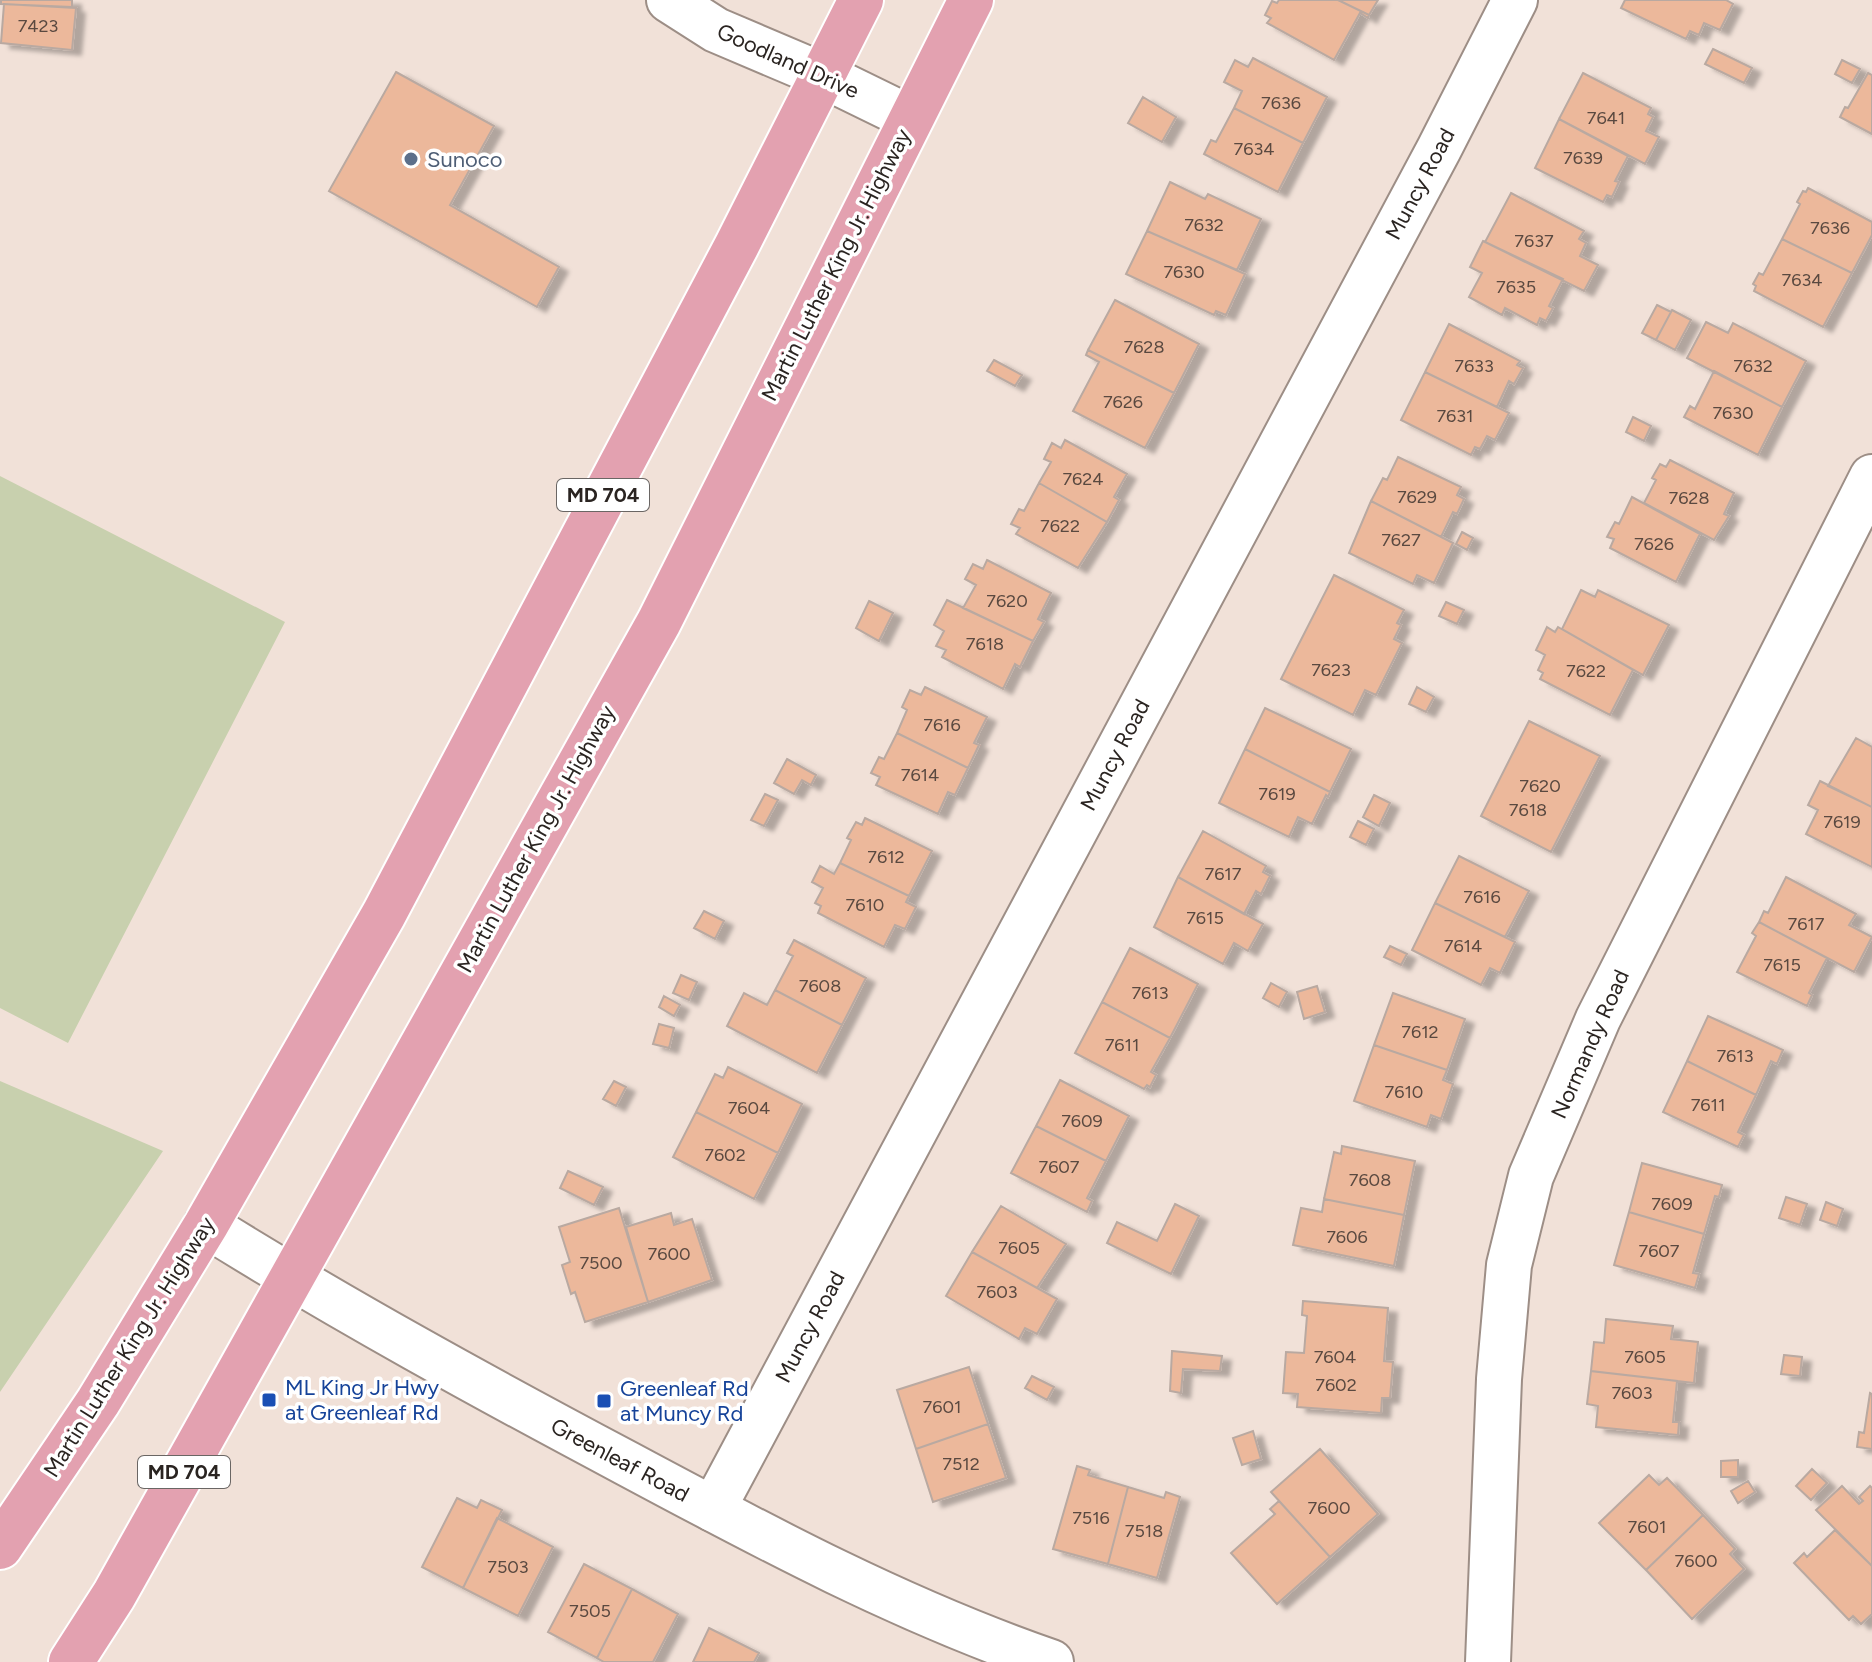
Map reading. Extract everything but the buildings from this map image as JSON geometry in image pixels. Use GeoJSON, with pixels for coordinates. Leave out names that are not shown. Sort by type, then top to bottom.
{"type":"FeatureCollection","features":[{"type":"Feature","properties":{"kind":"main road","name":"Martin Luther King Jr. Highway"},"geometry":{"type":"LineString","coordinates":[[0,1547],[98,1402],[206,1225],[384,914],[737,245],[861,0]]}},
{"type":"Feature","properties":{"kind":"main road","name":"Martin Luther King Jr. Highway"},"geometry":{"type":"LineString","coordinates":[[71,1662],[114,1595],[659,622],[971,0]]}},
{"type":"Feature","properties":{"kind":"street","name":"Goodland Drive"},"geometry":{"type":"LineString","coordinates":[[669,0],[716,30],[822,75],[910,118]]}},
{"type":"Feature","properties":{"kind":"street","name":"Muncy Road"},"geometry":{"type":"LineString","coordinates":[[713,1509],[1439,149],[1515,0]]}},
{"type":"Feature","properties":{"kind":"street","name":"Normandy Road"},"geometry":{"type":"LineString","coordinates":[[1488,1662],[1499,1379],[1509,1265],[1531,1176],[1598,1019],[1872,477]]}},
{"type":"Feature","properties":{"kind":"street","name":"Greenleaf Road"},"geometry":{"type":"LineString","coordinates":[[206,1225],[466,1379],[856,1583],[989,1641],[1051,1662]]}},
{"type":"Feature","properties":{"kind":"green space"},"geometry":{"type":"Polygon","coordinates":[[[0,476],[285,622],[68,1043],[0,1008],[0,476]]]}},
{"type":"Feature","properties":{"kind":"green space"},"geometry":{"type":"Polygon","coordinates":[[[0,1081],[163,1151],[0,1392],[0,1081]]]}},
{"type":"Feature","properties":{"kind":"place","name":"Sunoco"},"geometry":{"type":"Point","coordinates":[411,159]}},
{"type":"Feature","properties":{"kind":"place","name":"ML King Jr Hwy at Greenleaf Rd"},"geometry":{"type":"Point","coordinates":[269,1400]}},
{"type":"Feature","properties":{"kind":"place","name":"Greenleaf Rd at Muncy Rd"},"geometry":{"type":"Point","coordinates":[604,1401]}}]}
